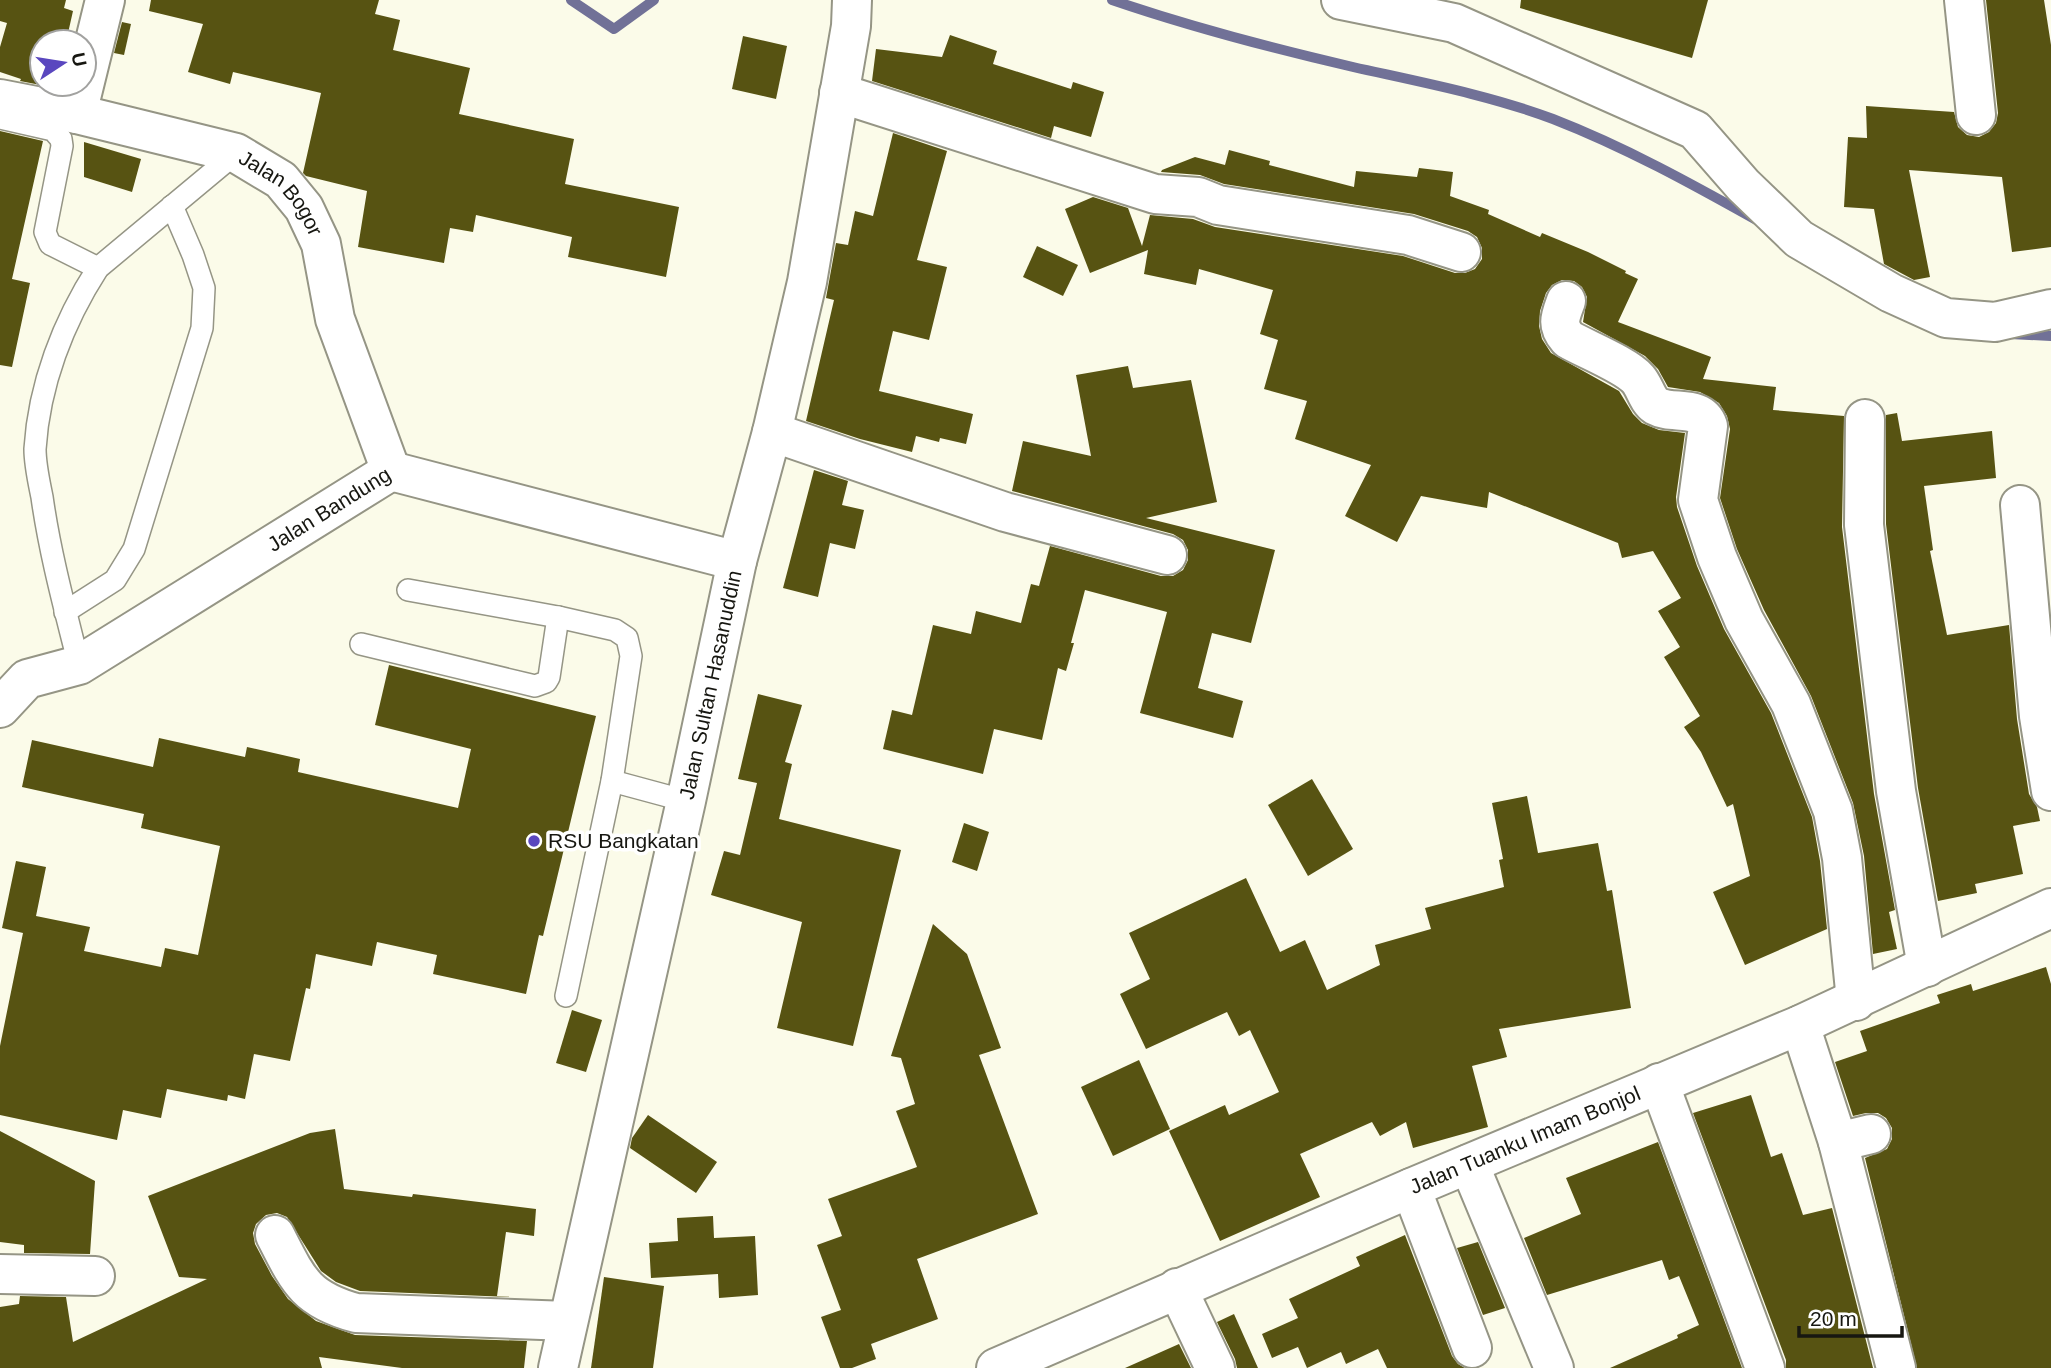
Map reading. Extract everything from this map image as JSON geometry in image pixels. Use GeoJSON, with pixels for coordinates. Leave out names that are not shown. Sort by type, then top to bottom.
{"type":"FeatureCollection","features":[{"type":"Feature","properties":{"kind":"street"},"geometry":{"type":"LineString","coordinates":[[78,114],[105,0]]}},
{"type":"Feature","properties":{"kind":"street"},"geometry":{"type":"LineString","coordinates":[[1340,0],[1456,12],[1695,130],[1743,185],[1799,239],[1891,293],[1946,318],[1995,322],[2051,309]]}},
{"type":"Feature","properties":{"kind":"street"},"geometry":{"type":"LineString","coordinates":[[1964,0],[1976,115]]}},
{"type":"Feature","properties":{"kind":"street","name":"Jalan Sultan Hasanuddin"},"geometry":{"type":"LineString","coordinates":[[558,1368],[686,801],[737,561],[772,432],[807,282],[852,13]]}},
{"type":"Feature","properties":{"kind":"street"},"geometry":{"type":"LineString","coordinates":[[839,93],[1155,194],[1198,197],[1218,205],[1408,235],[1461,252]]}},
{"type":"Feature","properties":{"kind":"street","name":"Jalan Bogor"},"geometry":{"type":"LineString","coordinates":[[0,99],[78,114],[236,153],[281,180],[304,208],[321,244],[335,319],[391,471]]}},
{"type":"Feature","properties":{"kind":"street"},"geometry":{"type":"LineString","coordinates":[[1566,302],[1559,322],[1561,331],[1568,339],[1629,372],[1638,379],[1653,404],[1660,408],[1699,414],[1706,419],[1708,426],[1698,500],[1717,557],[1744,620],[1791,704],[1833,811],[1842,859],[1856,1000]]}},
{"type":"Feature","properties":{"kind":"street"},"geometry":{"type":"LineString","coordinates":[[1865,419],[1864,525],[1896,791],[1927,967]]}},
{"type":"Feature","properties":{"kind":"street"},"geometry":{"type":"LineString","coordinates":[[772,432],[1005,512],[1167,555]]}},
{"type":"Feature","properties":{"kind":"street","name":"Jalan Bandung"},"geometry":{"type":"LineString","coordinates":[[0,708],[27,678],[79,665],[391,471],[737,561]]}},
{"type":"Feature","properties":{"kind":"street"},"geometry":{"type":"LineString","coordinates":[[2020,505],[2039,716],[2051,791]]}},
{"type":"Feature","properties":{"kind":"street","name":"Jalan Tuanku Imam Bonjol"},"geometry":{"type":"LineString","coordinates":[[1003,1367],[1177,1288],[1659,1083],[1800,1026],[2051,908]]}},
{"type":"Feature","properties":{"kind":"street"},"geometry":{"type":"LineString","coordinates":[[1800,1026],[1854,1138],[1896,1368]]}},
{"type":"Feature","properties":{"kind":"street"},"geometry":{"type":"LineString","coordinates":[[1659,1083],[1765,1368]]}},
{"type":"Feature","properties":{"kind":"street"},"geometry":{"type":"LineString","coordinates":[[1469,1164],[1554,1368]]}},
{"type":"Feature","properties":{"kind":"street"},"geometry":{"type":"LineString","coordinates":[[1411,1188],[1472,1348]]}},
{"type":"Feature","properties":{"kind":"street"},"geometry":{"type":"LineString","coordinates":[[275,1235],[297,1278],[306,1289],[348,1311],[568,1321]]}},
{"type":"Feature","properties":{"kind":"street"},"geometry":{"type":"LineString","coordinates":[[0,1274],[94,1276]]}},
{"type":"Feature","properties":{"kind":"street"},"geometry":{"type":"LineString","coordinates":[[1177,1288],[1215,1368]]}},
{"type":"Feature","properties":{"kind":"lane"},"geometry":{"type":"LineString","coordinates":[[0,118],[58,133],[62,146],[45,232],[47,239],[50,244],[98,268]]}},
{"type":"Feature","properties":{"kind":"lane"},"geometry":{"type":"LineString","coordinates":[[79,665],[50,552],[35,452],[41,399],[60,341],[83,292],[98,268],[236,153]]}},
{"type":"Feature","properties":{"kind":"lane"},"geometry":{"type":"LineString","coordinates":[[65,611],[114,580],[134,549],[202,328],[204,288],[172,206]]}},
{"type":"Feature","properties":{"kind":"lane"},"geometry":{"type":"LineString","coordinates":[[408,590],[558,617],[615,630],[627,638],[631,656],[612,781],[566,996]]}},
{"type":"Feature","properties":{"kind":"lane"},"geometry":{"type":"LineString","coordinates":[[360,644],[535,686],[547,682],[549,677],[558,617]]}},
{"type":"Feature","properties":{"kind":"lane"},"geometry":{"type":"LineString","coordinates":[[612,781],[686,801]]}},
{"type":"Feature","properties":{"kind":"building"},"geometry":{"type":"Polygon","coordinates":[[[0,0],[66,0],[64,8],[73,11],[69,28],[28,28],[28,83],[0,72],[0,47],[7,23],[0,21],[0,0]]]}},
{"type":"Feature","properties":{"kind":"building"},"geometry":{"type":"Polygon","coordinates":[[[151,0],[379,0],[375,14],[400,20],[393,50],[470,68],[459,114],[574,139],[565,184],[679,207],[666,277],[568,257],[572,237],[476,215],[473,232],[450,228],[444,263],[358,247],[367,191],[303,173],[321,93],[233,72],[230,84],[188,72],[203,24],[149,11],[151,0]]]}},
{"type":"Feature","properties":{"kind":"building"},"geometry":{"type":"Polygon","coordinates":[[[1521,0],[1708,0],[1692,58],[1520,8],[1521,0]]]}},
{"type":"Feature","properties":{"kind":"building"},"geometry":{"type":"Polygon","coordinates":[[[1986,0],[2044,0],[2051,45],[2051,247],[2012,252],[2002,177],[1909,170],[1930,277],[1914,280],[1884,264],[1874,209],[1844,207],[1848,137],[1867,138],[1866,106],[1954,112],[1958,127],[1967,135],[1979,137],[1989,132],[1996,123],[1998,113],[1986,0]]]}},
{"type":"Feature","properties":{"kind":"building"},"geometry":{"type":"Polygon","coordinates":[[[122,22],[131,24],[124,55],[114,53],[122,22]]]}},
{"type":"Feature","properties":{"kind":"building"},"geometry":{"type":"Polygon","coordinates":[[[950,35],[997,51],[993,64],[1071,89],[1073,82],[1104,92],[1091,137],[1054,126],[1051,138],[872,81],[876,49],[942,57],[950,35]]]}},
{"type":"Feature","properties":{"kind":"building"},"geometry":{"type":"Polygon","coordinates":[[[743,36],[787,46],[776,99],[732,89],[743,36]]]}},
{"type":"Feature","properties":{"kind":"building"},"geometry":{"type":"Polygon","coordinates":[[[0,131],[43,141],[12,279],[30,283],[12,367],[0,365],[0,131]]]}},
{"type":"Feature","properties":{"kind":"building"},"geometry":{"type":"Polygon","coordinates":[[[893,133],[947,151],[917,260],[947,267],[929,340],[893,331],[879,391],[973,414],[966,444],[940,438],[939,442],[916,436],[912,452],[860,439],[806,421],[834,300],[826,298],[836,243],[848,245],[855,211],[873,216],[893,133]]]}},
{"type":"Feature","properties":{"kind":"building"},"geometry":{"type":"Polygon","coordinates":[[[84,142],[141,159],[132,192],[84,177],[84,142]]]}},
{"type":"Feature","properties":{"kind":"building"},"geometry":{"type":"Polygon","coordinates":[[[1229,150],[1270,161],[1269,165],[1354,187],[1356,171],[1417,177],[1419,168],[1453,172],[1450,196],[1489,210],[1488,214],[1540,237],[1542,233],[1588,252],[1638,279],[1618,322],[1711,357],[1703,379],[1776,387],[1773,410],[1844,416],[1842,527],[1874,794],[1895,910],[1889,912],[1897,949],[1873,954],[1864,856],[1853,803],[1811,696],[1764,610],[1737,549],[1720,498],[1730,429],[1727,416],[1719,403],[1700,392],[1668,387],[1658,369],[1645,356],[1583,322],[1587,297],[1582,287],[1574,281],[1562,280],[1552,285],[1546,293],[1540,311],[1539,326],[1542,339],[1551,353],[1619,391],[1642,423],[1659,430],[1685,433],[1677,507],[1697,566],[1724,629],[1771,713],[1812,817],[1827,929],[1745,965],[1713,892],[1750,876],[1733,804],[1727,807],[1701,752],[1684,727],[1700,716],[1664,657],[1680,647],[1658,611],[1681,598],[1653,551],[1622,558],[1618,543],[1489,492],[1487,508],[1421,496],[1397,542],[1345,516],[1371,465],[1295,439],[1307,401],[1264,389],[1278,340],[1260,334],[1273,290],[1199,269],[1196,285],[1144,274],[1148,250],[1090,273],[1065,209],[1093,197],[1128,208],[1142,246],[1150,215],[1193,219],[1215,227],[1403,256],[1455,273],[1475,269],[1482,259],[1482,248],[1477,237],[1468,231],[1414,214],[1224,184],[1200,175],[1161,172],[1195,157],[1225,165],[1229,150]]]}},
{"type":"Feature","properties":{"kind":"building"},"geometry":{"type":"Polygon","coordinates":[[[1037,246],[1078,265],[1063,296],[1023,277],[1037,246]]]}},
{"type":"Feature","properties":{"kind":"building"},"geometry":{"type":"Polygon","coordinates":[[[1128,366],[1133,388],[1191,380],[1217,502],[1146,518],[1275,550],[1251,643],[1212,633],[1198,688],[1243,701],[1233,738],[1140,713],[1167,612],[1085,590],[1066,671],[1058,668],[1042,740],[994,729],[983,774],[883,749],[892,710],[912,715],[933,625],[971,634],[976,611],[1021,623],[1031,584],[1039,586],[1050,546],[1161,576],[1173,576],[1183,570],[1188,560],[1188,550],[1183,540],[1173,534],[1012,491],[1023,441],[1091,456],[1076,375],[1128,366]]]}},
{"type":"Feature","properties":{"kind":"building"},"geometry":{"type":"Polygon","coordinates":[[[1897,413],[1902,441],[1992,431],[1996,478],[1924,486],[1933,550],[1930,551],[1947,635],[2009,625],[2017,719],[2029,794],[2037,807],[2040,821],[2013,826],[2023,874],[1975,884],[1977,893],[1938,901],[1918,788],[1886,524],[1886,415],[1897,413]]]}},
{"type":"Feature","properties":{"kind":"building"},"geometry":{"type":"Polygon","coordinates":[[[814,470],[848,481],[842,505],[864,510],[855,549],[830,543],[818,597],[783,588],[814,470]]]}},
{"type":"Feature","properties":{"kind":"building"},"geometry":{"type":"Polygon","coordinates":[[[389,665],[596,716],[543,936],[539,935],[526,994],[433,974],[437,955],[377,942],[372,966],[316,954],[310,989],[306,988],[290,1061],[254,1054],[245,1099],[228,1095],[227,1101],[167,1089],[161,1118],[123,1110],[117,1140],[0,1115],[0,1046],[23,933],[2,928],[16,861],[46,867],[36,916],[90,927],[84,951],[161,967],[165,948],[198,955],[220,846],[141,828],[144,814],[22,787],[32,740],[153,767],[159,738],[245,757],[247,747],[300,759],[298,772],[458,808],[471,749],[375,725],[389,665]]]}},
{"type":"Feature","properties":{"kind":"building"},"geometry":{"type":"Polygon","coordinates":[[[758,694],[802,705],[785,762],[792,764],[779,819],[901,850],[853,1046],[777,1028],[802,922],[711,895],[724,851],[740,855],[757,783],[738,779],[758,694]]]}},
{"type":"Feature","properties":{"kind":"building"},"geometry":{"type":"Polygon","coordinates":[[[1312,779],[1353,849],[1308,876],[1268,805],[1312,779]]]}},
{"type":"Feature","properties":{"kind":"building"},"geometry":{"type":"Polygon","coordinates":[[[1527,796],[1538,853],[1598,843],[1607,891],[1612,890],[1631,1008],[1499,1029],[1507,1057],[1472,1066],[1488,1127],[1413,1148],[1406,1122],[1380,1136],[1372,1122],[1300,1154],[1320,1197],[1220,1241],[1169,1131],[1225,1105],[1229,1115],[1279,1092],[1250,1030],[1239,1036],[1227,1012],[1146,1049],[1120,994],[1150,979],[1129,933],[1246,878],[1280,952],[1305,940],[1327,990],[1380,965],[1375,945],[1431,929],[1425,908],[1504,887],[1499,860],[1503,859],[1492,803],[1527,796]]]}},
{"type":"Feature","properties":{"kind":"building"},"geometry":{"type":"Polygon","coordinates":[[[964,823],[989,832],[977,871],[952,862],[964,823]]]}},
{"type":"Feature","properties":{"kind":"building"},"geometry":{"type":"Polygon","coordinates":[[[933,924],[967,954],[1001,1048],[979,1055],[1038,1214],[917,1259],[938,1319],[871,1344],[876,1359],[852,1368],[840,1368],[821,1317],[841,1310],[817,1245],[842,1236],[828,1199],[917,1167],[896,1111],[915,1104],[901,1058],[891,1056],[933,924]]]}},
{"type":"Feature","properties":{"kind":"building"},"geometry":{"type":"Polygon","coordinates":[[[2046,967],[2051,984],[2051,1368],[1917,1368],[1865,1158],[1887,1149],[1892,1139],[1892,1128],[1886,1118],[1878,1113],[1853,1116],[1835,1062],[1867,1051],[1860,1031],[1940,1003],[1937,995],[1971,984],[1973,991],[2046,967]]]}},
{"type":"Feature","properties":{"kind":"building"},"geometry":{"type":"Polygon","coordinates":[[[572,1010],[602,1020],[586,1072],[556,1063],[572,1010]]]}},
{"type":"Feature","properties":{"kind":"building"},"geometry":{"type":"Polygon","coordinates":[[[1139,1060],[1170,1129],[1113,1156],[1081,1087],[1139,1060]]]}},
{"type":"Feature","properties":{"kind":"building"},"geometry":{"type":"Polygon","coordinates":[[[1751,1095],[1771,1157],[1782,1153],[1803,1215],[1832,1208],[1873,1368],[1786,1368],[1786,1360],[1693,1113],[1751,1095]]]}},
{"type":"Feature","properties":{"kind":"building"},"geometry":{"type":"Polygon","coordinates":[[[648,1115],[717,1162],[696,1193],[630,1148],[632,1138],[648,1115]]]}},
{"type":"Feature","properties":{"kind":"building"},"geometry":{"type":"Polygon","coordinates":[[[335,1129],[344,1189],[412,1197],[413,1194],[536,1209],[534,1236],[506,1232],[497,1296],[513,1297],[360,1291],[336,1282],[321,1271],[287,1217],[277,1213],[266,1215],[256,1224],[253,1233],[255,1244],[288,1299],[316,1321],[355,1335],[527,1341],[524,1368],[402,1368],[319,1357],[322,1368],[0,1368],[0,1307],[19,1304],[20,1296],[66,1297],[73,1342],[207,1279],[179,1277],[148,1196],[310,1133],[335,1129]]]}},
{"type":"Feature","properties":{"kind":"building"},"geometry":{"type":"Polygon","coordinates":[[[0,1131],[95,1181],[90,1254],[24,1253],[24,1245],[0,1242],[0,1131]]]}},
{"type":"Feature","properties":{"kind":"building"},"geometry":{"type":"Polygon","coordinates":[[[1658,1142],[1742,1368],[1610,1368],[1678,1338],[1677,1335],[1699,1325],[1679,1276],[1669,1280],[1662,1260],[1547,1295],[1524,1238],[1581,1214],[1566,1178],[1658,1142]]]}},
{"type":"Feature","properties":{"kind":"building"},"geometry":{"type":"Polygon","coordinates":[[[713,1216],[714,1238],[755,1236],[758,1295],[719,1298],[718,1274],[651,1278],[649,1243],[678,1241],[677,1218],[713,1216]]]}},
{"type":"Feature","properties":{"kind":"building"},"geometry":{"type":"Polygon","coordinates":[[[1405,1235],[1452,1356],[1465,1368],[1387,1368],[1378,1349],[1346,1364],[1341,1352],[1307,1368],[1298,1347],[1272,1358],[1262,1334],[1298,1318],[1289,1299],[1360,1266],[1356,1257],[1405,1235]]]}},
{"type":"Feature","properties":{"kind":"building"},"geometry":{"type":"Polygon","coordinates":[[[1478,1242],[1505,1308],[1483,1315],[1457,1248],[1478,1242]]]}},
{"type":"Feature","properties":{"kind":"building"},"geometry":{"type":"Polygon","coordinates":[[[604,1277],[664,1286],[653,1368],[591,1368],[604,1277]]]}},
{"type":"Feature","properties":{"kind":"building"},"geometry":{"type":"Polygon","coordinates":[[[1234,1314],[1258,1368],[1237,1368],[1217,1322],[1234,1314]]]}},
{"type":"Feature","properties":{"kind":"building"},"geometry":{"type":"Polygon","coordinates":[[[1179,1344],[1191,1368],[1125,1368],[1179,1344]]]}},
{"type":"Feature","properties":{"kind":"waterway"},"geometry":{"type":"LineString","coordinates":[[571,0],[614,29],[654,0]]}},
{"type":"Feature","properties":{"kind":"waterway"},"geometry":{"type":"LineString","coordinates":[[1112,0],[1262,45],[1529,110],[1632,154],[1758,221]]}},
{"type":"Feature","properties":{"kind":"waterway"},"geometry":{"type":"LineString","coordinates":[[2010,334],[2051,336]]}},
{"type":"Feature","properties":{"kind":"place","name":"RSU Bangkatan"},"geometry":{"type":"Point","coordinates":[534,841]}}]}
